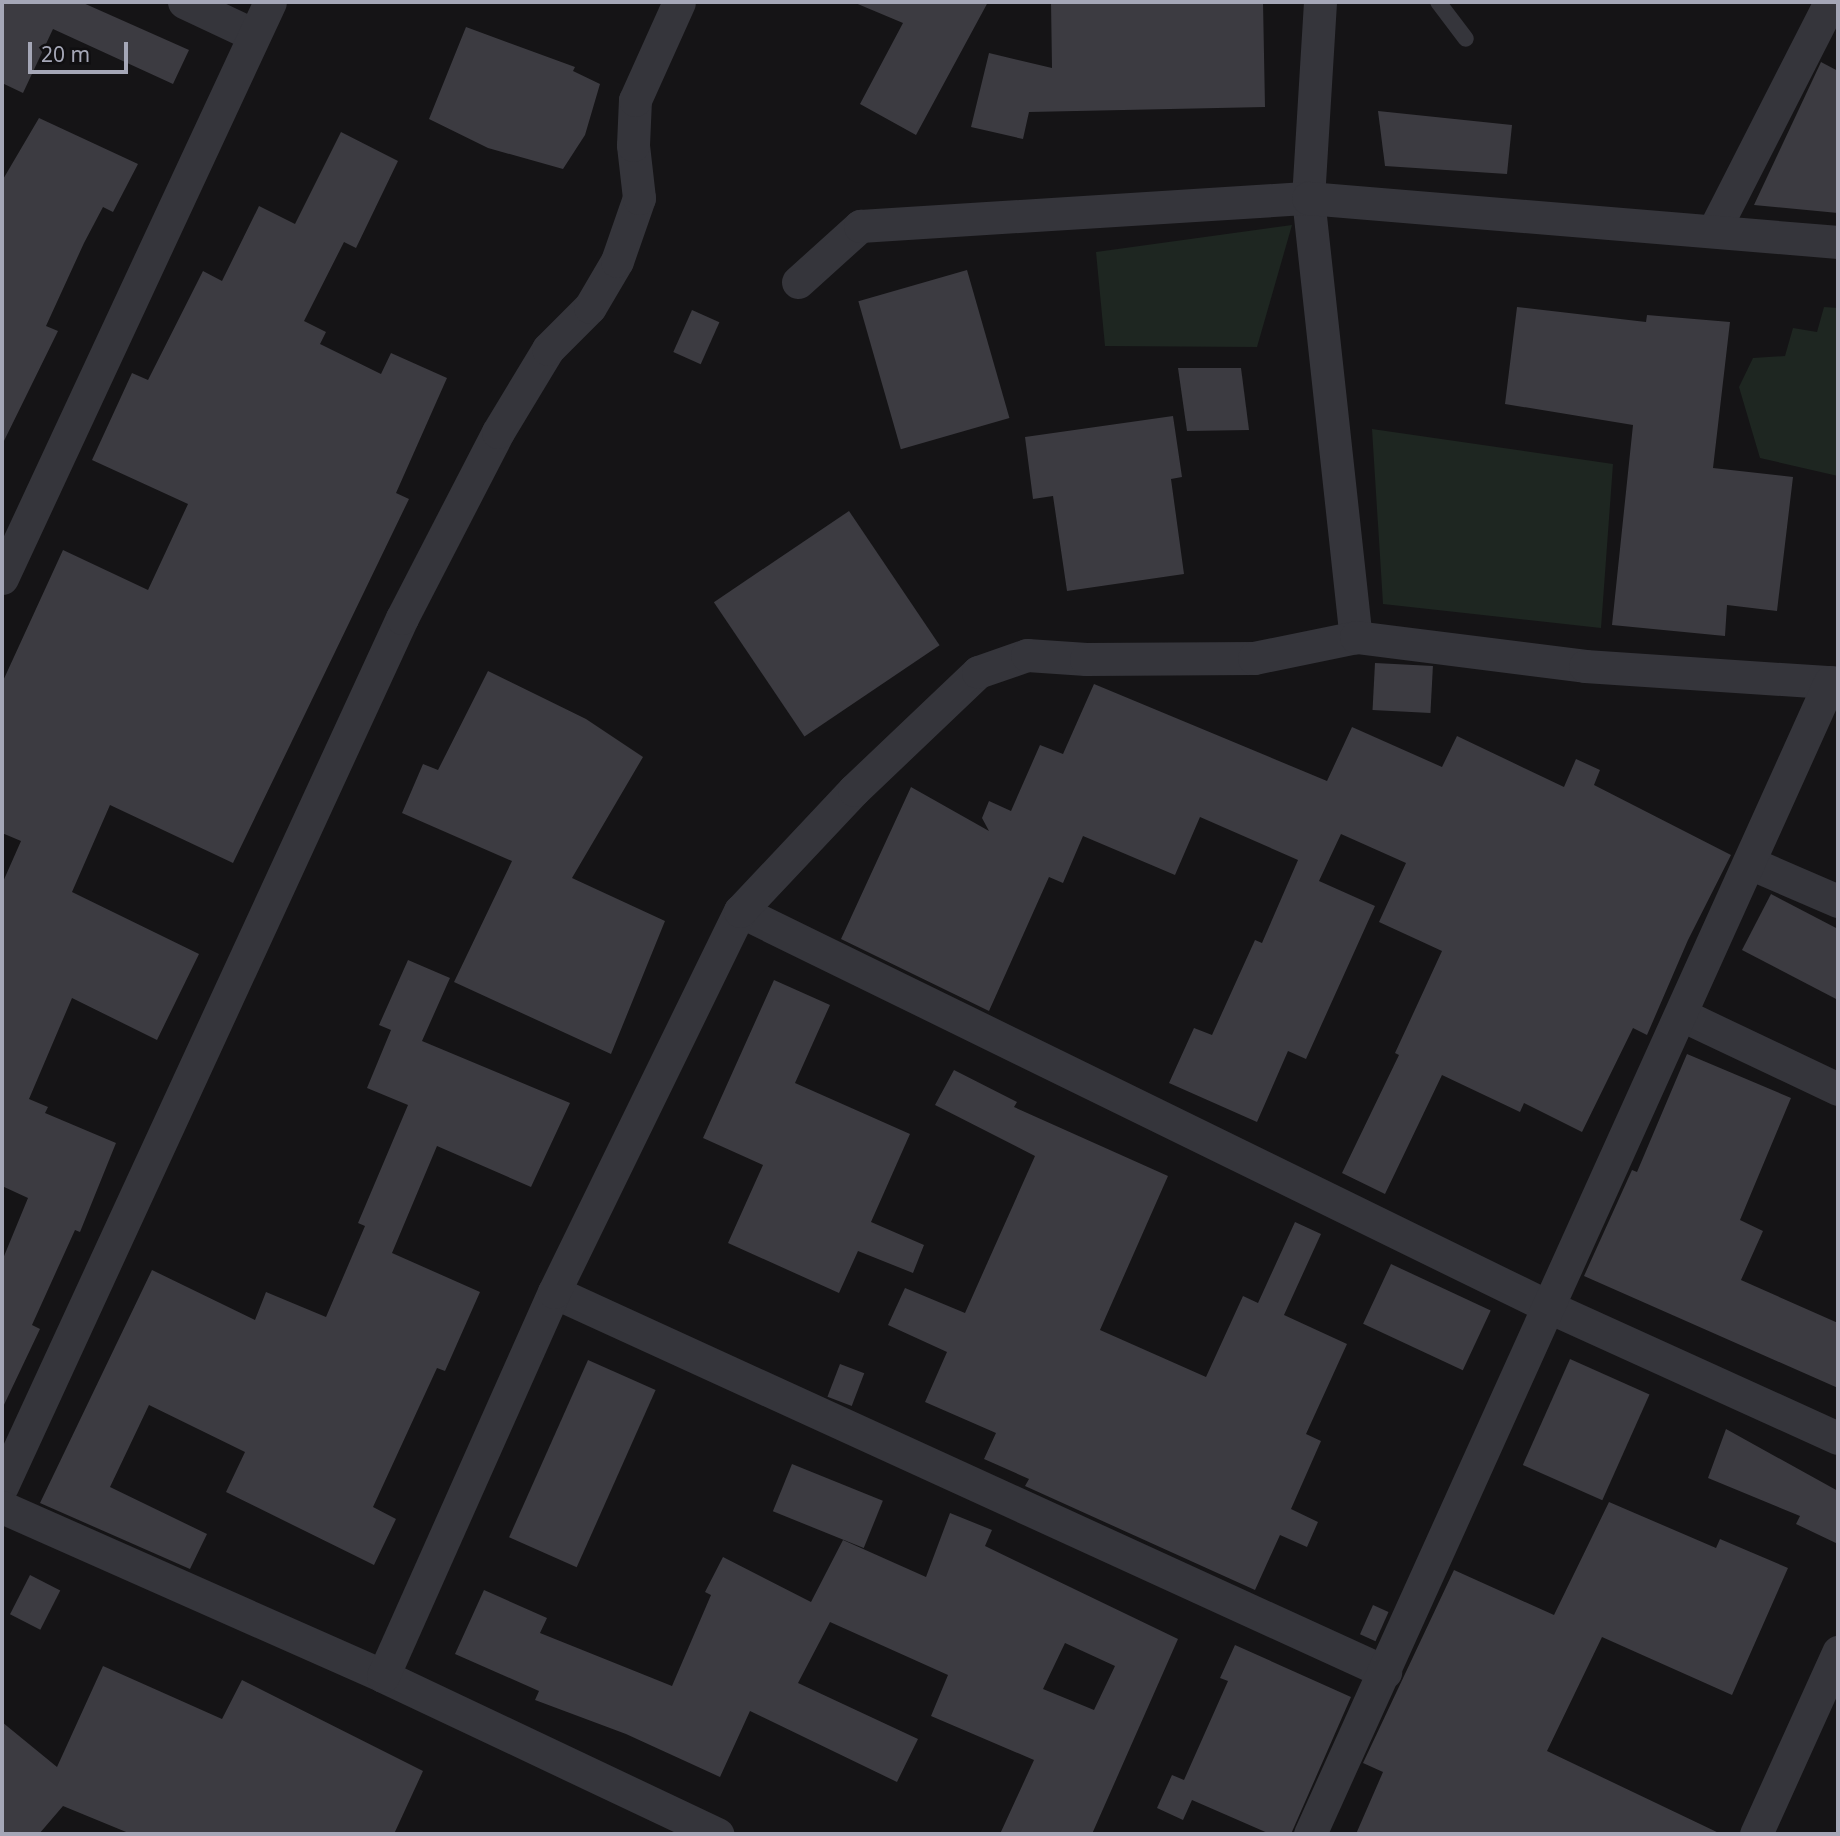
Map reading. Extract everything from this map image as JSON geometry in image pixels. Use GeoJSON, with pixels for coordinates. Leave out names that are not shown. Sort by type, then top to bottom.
{"type":"FeatureCollection","features":[{"type":"Feature","properties":{"kind":"street"},"geometry":{"type":"LineString","coordinates":[[184,2],[254,35]]}},
{"type":"Feature","properties":{"kind":"street"},"geometry":{"type":"LineString","coordinates":[[2,578],[270,2]]}},
{"type":"Feature","properties":{"kind":"street"},"geometry":{"type":"LineString","coordinates":[[2,1486],[402,618],[498,432],[548,349],[590,307],[617,261],[639,198],[633,145],[635,100],[679,2]]}},
{"type":"Feature","properties":{"kind":"street"},"geometry":{"type":"LineString","coordinates":[[1320,2],[1308,198],[1356,637]]}},
{"type":"Feature","properties":{"kind":"street"},"geometry":{"type":"LineString","coordinates":[[1714,230],[1830,2]]}},
{"type":"Feature","properties":{"kind":"street"},"geometry":{"type":"LineString","coordinates":[[798,282],[859,226],[1308,198],[1838,242]]}},
{"type":"Feature","properties":{"kind":"street"},"geometry":{"type":"LineString","coordinates":[[383,1676],[554,1292],[740,911],[854,790],[978,672],[1027,655],[1254,658],[1356,637],[1585,666],[1834,683],[1310,1834]]}},
{"type":"Feature","properties":{"kind":"street"},"geometry":{"type":"LineString","coordinates":[[1750,863],[1838,901]]}},
{"type":"Feature","properties":{"kind":"street"},"geometry":{"type":"LineString","coordinates":[[740,911],[1549,1307],[1838,1438]]}},
{"type":"Feature","properties":{"kind":"street"},"geometry":{"type":"LineString","coordinates":[[1682,1015],[1838,1089]]}},
{"type":"Feature","properties":{"kind":"street"},"geometry":{"type":"LineString","coordinates":[[554,1292],[1385,1672]]}},
{"type":"Feature","properties":{"kind":"street"},"geometry":{"type":"LineString","coordinates":[[2,1507],[383,1676],[718,1834]]}},
{"type":"Feature","properties":{"kind":"street"},"geometry":{"type":"LineString","coordinates":[[1756,1834],[1838,1651]]}},
{"type":"Feature","properties":{"kind":"lane"},"geometry":{"type":"LineString","coordinates":[[1438,2],[1466,39]]}},
{"type":"Feature","properties":{"kind":"shaded area"},"geometry":{"type":"Polygon","coordinates":[[[1292,225],[1257,347],[1105,346],[1096,252],[1292,225]]]}},
{"type":"Feature","properties":{"kind":"shaded area"},"geometry":{"type":"Polygon","coordinates":[[[1824,307],[1838,308],[1838,476],[1760,458],[1739,387],[1753,358],[1785,356],[1793,328],[1817,332],[1824,307]]]}},
{"type":"Feature","properties":{"kind":"shaded area"},"geometry":{"type":"Polygon","coordinates":[[[1372,429],[1613,464],[1601,628],[1383,604],[1372,429]]]}},
{"type":"Feature","properties":{"kind":"building"},"geometry":{"type":"Polygon","coordinates":[[[2,2],[81,2],[189,50],[173,84],[53,29],[23,93],[2,83],[2,2]]]}},
{"type":"Feature","properties":{"kind":"building"},"geometry":{"type":"Polygon","coordinates":[[[853,2],[988,2],[916,135],[860,104],[903,23],[853,2]]]}},
{"type":"Feature","properties":{"kind":"building"},"geometry":{"type":"Polygon","coordinates":[[[1051,2],[1263,2],[1265,107],[1029,112],[1023,139],[971,127],[989,53],[1052,68],[1051,2]]]}},
{"type":"Feature","properties":{"kind":"building"},"geometry":{"type":"Polygon","coordinates":[[[466,27],[575,67],[573,71],[600,84],[585,135],[563,169],[488,148],[429,119],[466,27]]]}},
{"type":"Feature","properties":{"kind":"building"},"geometry":{"type":"Polygon","coordinates":[[[1821,62],[1838,71],[1838,213],[1754,205],[1821,62]]]}},
{"type":"Feature","properties":{"kind":"building"},"geometry":{"type":"Polygon","coordinates":[[[1378,111],[1512,125],[1507,174],[1385,166],[1378,111]]]}},
{"type":"Feature","properties":{"kind":"building"},"geometry":{"type":"Polygon","coordinates":[[[39,118],[138,164],[113,212],[103,207],[84,243],[46,326],[58,331],[2,445],[2,181],[39,118]]]}},
{"type":"Feature","properties":{"kind":"building"},"geometry":{"type":"Polygon","coordinates":[[[341,132],[398,161],[356,248],[344,242],[304,321],[326,332],[320,344],[381,374],[391,353],[447,378],[396,493],[409,499],[233,863],[110,805],[72,892],[199,954],[157,1040],[72,998],[29,1099],[48,1107],[45,1113],[116,1143],[80,1232],[75,1230],[32,1325],[40,1329],[2,1409],[2,1261],[28,1198],[2,1186],[2,884],[21,841],[2,833],[2,683],[63,550],[148,590],[188,504],[92,460],[132,373],[148,380],[203,271],[222,281],[259,206],[295,224],[341,132]]]}},
{"type":"Feature","properties":{"kind":"building"},"geometry":{"type":"Polygon","coordinates":[[[967,270],[1009,418],[901,449],[858,301],[967,270]]]}},
{"type":"Feature","properties":{"kind":"building"},"geometry":{"type":"Polygon","coordinates":[[[1517,307],[1646,322],[1647,315],[1730,322],[1713,468],[1793,477],[1777,611],[1727,605],[1725,636],[1612,625],[1633,425],[1505,404],[1517,307]]]}},
{"type":"Feature","properties":{"kind":"building"},"geometry":{"type":"Polygon","coordinates":[[[692,310],[719,322],[701,364],[673,352],[692,310]]]}},
{"type":"Feature","properties":{"kind":"building"},"geometry":{"type":"Polygon","coordinates":[[[1178,368],[1241,368],[1249,430],[1187,431],[1178,368]]]}},
{"type":"Feature","properties":{"kind":"building"},"geometry":{"type":"Polygon","coordinates":[[[1173,416],[1182,477],[1171,479],[1184,574],[1067,591],[1053,496],[1033,499],[1025,437],[1173,416]]]}},
{"type":"Feature","properties":{"kind":"building"},"geometry":{"type":"Polygon","coordinates":[[[849,511],[940,645],[804,736],[714,602],[849,511]]]}},
{"type":"Feature","properties":{"kind":"building"},"geometry":{"type":"Polygon","coordinates":[[[1375,663],[1433,666],[1430,713],[1373,710],[1375,663]]]}},
{"type":"Feature","properties":{"kind":"building"},"geometry":{"type":"Polygon","coordinates":[[[488,671],[586,719],[643,757],[572,878],[665,921],[611,1054],[454,982],[512,861],[402,813],[423,764],[438,770],[488,671]]]}},
{"type":"Feature","properties":{"kind":"building"},"geometry":{"type":"Polygon","coordinates":[[[1094,684],[1327,781],[1352,727],[1442,767],[1457,736],[1564,787],[1576,759],[1600,770],[1594,785],[1731,855],[1688,940],[1647,1035],[1633,1028],[1582,1132],[1524,1103],[1520,1112],[1442,1075],[1385,1194],[1342,1173],[1399,1055],[1395,1053],[1442,951],[1379,922],[1406,863],[1341,834],[1319,881],[1375,906],[1306,1059],[1288,1051],[1257,1122],[1169,1083],[1194,1028],[1212,1035],[1255,940],[1262,943],[1298,860],[1200,817],[1175,875],[1083,836],[1063,883],[1049,877],[989,1011],[841,939],[911,787],[989,831],[982,818],[989,801],[1011,811],[1040,745],[1063,754],[1094,684]]]}},
{"type":"Feature","properties":{"kind":"building"},"geometry":{"type":"Polygon","coordinates":[[[1771,894],[1838,929],[1838,1000],[1742,950],[1771,894]]]}},
{"type":"Feature","properties":{"kind":"building"},"geometry":{"type":"Polygon","coordinates":[[[408,960],[450,978],[422,1041],[570,1103],[531,1187],[437,1146],[392,1253],[480,1292],[445,1371],[437,1368],[373,1507],[396,1519],[374,1565],[226,1492],[245,1452],[149,1405],[110,1487],[207,1534],[190,1569],[40,1503],[152,1270],[255,1320],[266,1292],[326,1317],[365,1226],[358,1223],[408,1105],[367,1088],[391,1030],[379,1025],[408,960]]]}},
{"type":"Feature","properties":{"kind":"building"},"geometry":{"type":"Polygon","coordinates":[[[774,980],[830,1005],[795,1083],[910,1134],[871,1222],[924,1245],[913,1273],[858,1251],[839,1293],[728,1243],[763,1165],[703,1138],[774,980]]]}},
{"type":"Feature","properties":{"kind":"building"},"geometry":{"type":"Polygon","coordinates":[[[1687,1054],[1791,1098],[1740,1220],[1763,1231],[1741,1280],[1838,1323],[1838,1388],[1584,1276],[1632,1170],[1637,1172],[1687,1054]]]}},
{"type":"Feature","properties":{"kind":"building"},"geometry":{"type":"Polygon","coordinates":[[[954,1070],[1017,1102],[1014,1107],[1168,1176],[1100,1330],[1206,1377],[1243,1296],[1258,1303],[1295,1222],[1321,1234],[1284,1315],[1347,1344],[1306,1434],[1321,1441],[1291,1509],[1318,1522],[1307,1547],[1280,1535],[1255,1590],[1025,1486],[1029,1479],[984,1459],[996,1433],[925,1402],[947,1352],[888,1325],[905,1288],[965,1313],[1035,1156],[935,1105],[954,1070]]]}},
{"type":"Feature","properties":{"kind":"building"},"geometry":{"type":"Polygon","coordinates":[[[1391,1264],[1491,1310],[1463,1370],[1363,1324],[1391,1264]]]}},
{"type":"Feature","properties":{"kind":"building"},"geometry":{"type":"Polygon","coordinates":[[[1570,1359],[1649,1394],[1602,1500],[1523,1465],[1570,1359]]]}},
{"type":"Feature","properties":{"kind":"building"},"geometry":{"type":"Polygon","coordinates":[[[588,1360],[656,1390],[577,1567],[509,1537],[588,1360]]]}},
{"type":"Feature","properties":{"kind":"building"},"geometry":{"type":"Polygon","coordinates":[[[840,1364],[864,1373],[852,1406],[827,1397],[840,1364]]]}},
{"type":"Feature","properties":{"kind":"building"},"geometry":{"type":"Polygon","coordinates":[[[1726,1429],[1838,1491],[1838,1544],[1796,1524],[1800,1516],[1708,1478],[1726,1429]]]}},
{"type":"Feature","properties":{"kind":"building"},"geometry":{"type":"Polygon","coordinates":[[[792,1464],[883,1501],[864,1548],[773,1511],[792,1464]]]}},
{"type":"Feature","properties":{"kind":"building"},"geometry":{"type":"Polygon","coordinates":[[[1609,1502],[1716,1548],[1720,1539],[1788,1568],[1732,1695],[1602,1637],[1547,1751],[1721,1834],[1356,1834],[1383,1772],[1363,1763],[1454,1570],[1554,1615],[1609,1502]]]}},
{"type":"Feature","properties":{"kind":"building"},"geometry":{"type":"Polygon","coordinates":[[[950,1513],[992,1530],[985,1546],[1178,1639],[1092,1834],[1000,1834],[1034,1760],[931,1716],[948,1675],[830,1622],[798,1683],[918,1739],[897,1782],[750,1711],[720,1777],[626,1734],[535,1700],[539,1691],[455,1654],[484,1590],[547,1618],[540,1633],[672,1686],[711,1595],[705,1592],[723,1557],[811,1602],[843,1540],[926,1577],[950,1513]],[[1065,1643],[1043,1689],[1094,1710],[1115,1666],[1065,1643]]]}},
{"type":"Feature","properties":{"kind":"building"},"geometry":{"type":"Polygon","coordinates":[[[30,1575],[60,1590],[40,1630],[10,1614],[30,1575]]]}},
{"type":"Feature","properties":{"kind":"building"},"geometry":{"type":"Polygon","coordinates":[[[1373,1605],[1389,1612],[1376,1641],[1360,1634],[1373,1605]]]}},
{"type":"Feature","properties":{"kind":"building"},"geometry":{"type":"Polygon","coordinates":[[[1235,1645],[1351,1697],[1291,1834],[1270,1834],[1192,1800],[1183,1820],[1157,1808],[1172,1775],[1184,1780],[1228,1681],[1220,1678],[1235,1645]]]}},
{"type":"Feature","properties":{"kind":"building"},"geometry":{"type":"Polygon","coordinates":[[[103,1666],[222,1719],[242,1680],[423,1771],[394,1834],[131,1834],[63,1806],[39,1834],[2,1834],[2,1722],[57,1767],[103,1666]]]}}]}
